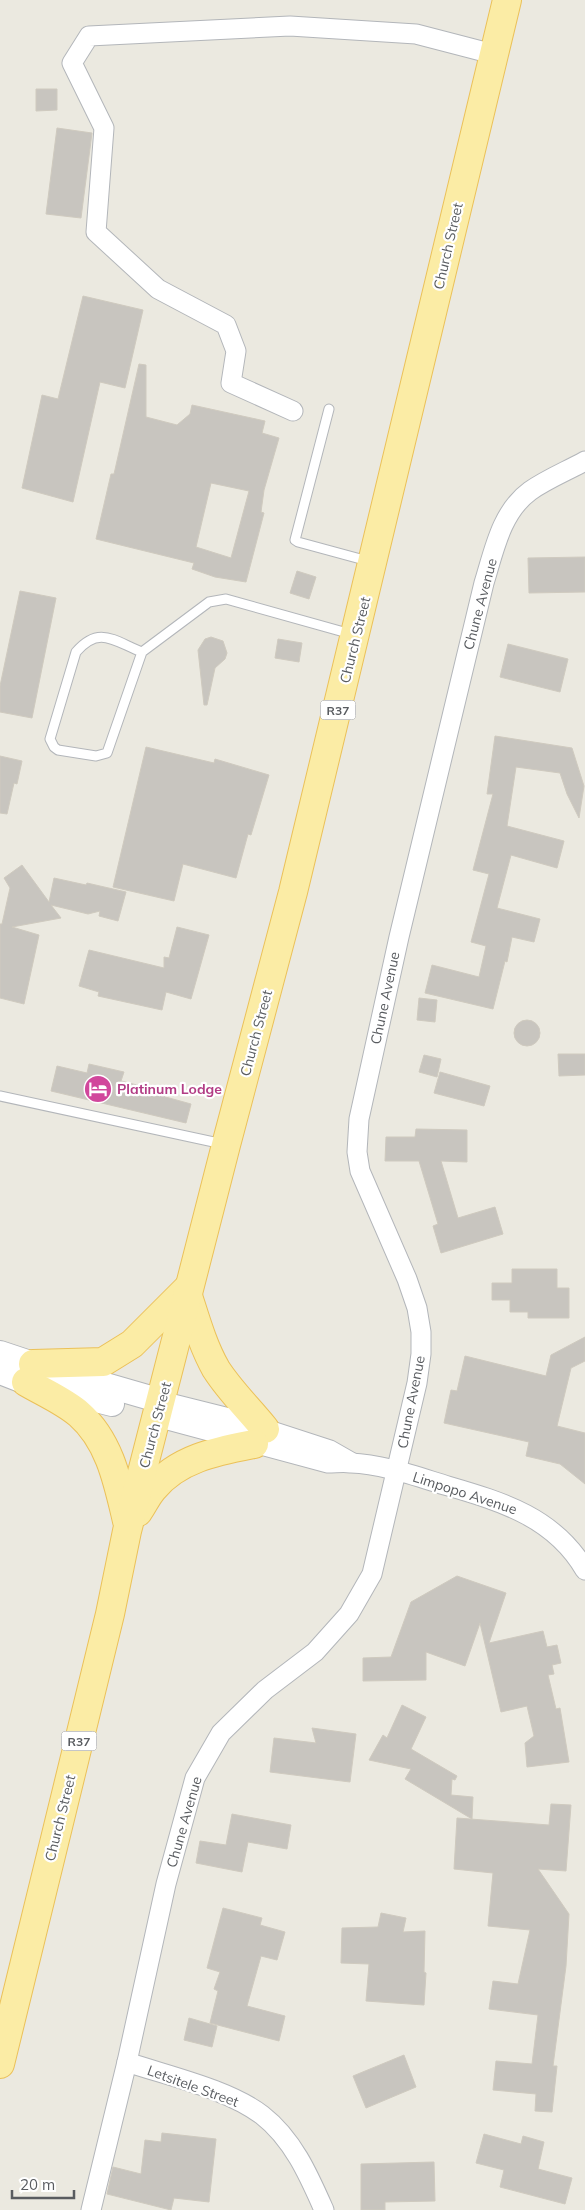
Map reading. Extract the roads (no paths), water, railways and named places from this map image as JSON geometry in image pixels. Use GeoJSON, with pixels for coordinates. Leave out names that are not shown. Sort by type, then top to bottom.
{"type":"FeatureCollection","features":[{"type":"Feature","properties":{"kind":"main road","name":"Church Street"},"geometry":{"type":"LineString","coordinates":[[0,2064],[108,1624],[128,1529],[226,1145],[294,892],[507,0]]}},
{"type":"Feature","properties":{"kind":"main road"},"geometry":{"type":"LineString","coordinates":[[29,1373],[103,1362],[138,1340],[188,1292],[207,1352],[217,1370],[240,1401],[260,1437],[199,1456],[171,1472],[153,1488],[128,1529]]}},
{"type":"Feature","properties":{"kind":"main road"},"geometry":{"type":"LineString","coordinates":[[29,1373],[78,1413],[94,1429],[117,1479],[128,1529]]}},
{"type":"Feature","properties":{"kind":"street"},"geometry":{"type":"LineString","coordinates":[[293,411],[231,383],[236,350],[226,325],[158,289],[96,232],[104,128],[72,63],[89,36],[290,26],[416,34],[493,54]]}},
{"type":"Feature","properties":{"kind":"street","name":"Chune Avenue"},"geometry":{"type":"LineString","coordinates":[[91,2210],[128,2062],[166,1884],[195,1778],[221,1733],[265,1690],[315,1652],[349,1614],[372,1574],[398,1471],[417,1382],[421,1354],[421,1332],[417,1308],[408,1280],[360,1171],[357,1152],[359,1119],[408,898],[484,583],[500,532],[512,508],[530,491],[585,461]]}},
{"type":"Feature","properties":{"kind":"street"},"geometry":{"type":"LineString","coordinates":[[0,1353],[29,1373]]}},
{"type":"Feature","properties":{"kind":"street"},"geometry":{"type":"LineString","coordinates":[[0,1372],[29,1373],[159,1409]]}},
{"type":"Feature","properties":{"kind":"street","name":"Limpopo Avenue"},"geometry":{"type":"LineString","coordinates":[[159,1409],[260,1437],[328,1463],[352,1463],[398,1471],[511,1506],[553,1532],[576,1554],[585,1570]]}},
{"type":"Feature","properties":{"kind":"street","name":"Letsitele Street"},"geometry":{"type":"LineString","coordinates":[[128,2062],[230,2096],[262,2115],[290,2144],[310,2176],[324,2210]]}},
{"type":"Feature","properties":{"kind":"lane"},"geometry":{"type":"LineString","coordinates":[[329,408],[295,540],[374,562]]}},
{"type":"Feature","properties":{"kind":"lane"},"geometry":{"type":"LineString","coordinates":[[142,652],[101,636],[93,637],[85,642],[76,652],[50,739],[54,747],[58,750],[96,756],[107,753],[142,652],[209,602],[226,599],[356,636]]}},
{"type":"Feature","properties":{"kind":"lane"},"geometry":{"type":"LineString","coordinates":[[0,1096],[226,1145]]}},
{"type":"Feature","properties":{"kind":"place","name":"Platinum Lodge"},"geometry":{"type":"Point","coordinates":[98,1089]}}]}
